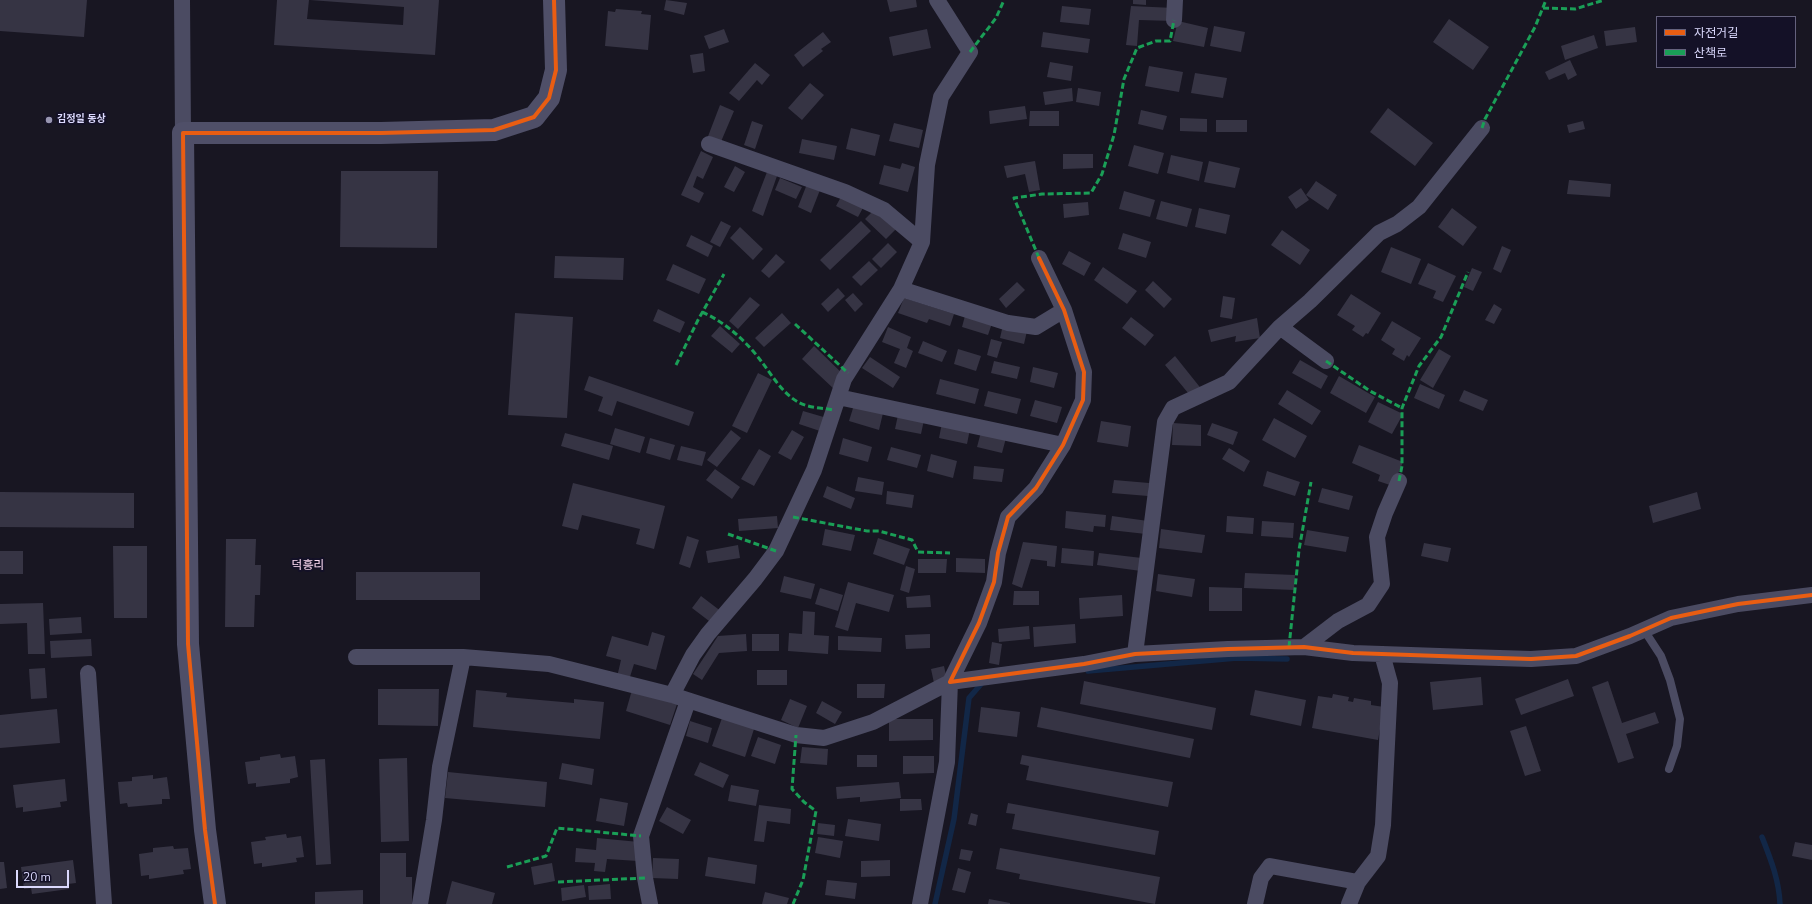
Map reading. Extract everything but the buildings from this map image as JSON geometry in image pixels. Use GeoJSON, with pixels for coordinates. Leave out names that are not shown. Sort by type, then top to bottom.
{"type":"FeatureCollection","features":[{"type":"Feature","properties":{"kind":"street"},"geometry":{"type":"LineString","coordinates":[[182,0],[188,644],[205,830],[215,904]]}},
{"type":"Feature","properties":{"kind":"street"},"geometry":{"type":"LineString","coordinates":[[183,133],[381,133],[494,130],[534,117],[549,98],[556,70],[554,0]]}},
{"type":"Feature","properties":{"kind":"street"},"geometry":{"type":"LineString","coordinates":[[672,695],[693,655],[708,634],[755,579],[776,551],[814,470],[844,379],[901,289],[922,242],[927,165],[941,97],[970,52],[937,0]]}},
{"type":"Feature","properties":{"kind":"street"},"geometry":{"type":"LineString","coordinates":[[1174,20],[1175,0]]}},
{"type":"Feature","properties":{"kind":"street"},"geometry":{"type":"LineString","coordinates":[[1135,654],[1165,422],[1173,408],[1229,382],[1280,326],[1310,301],[1379,233],[1397,224],[1419,207],[1482,128]]}},
{"type":"Feature","properties":{"kind":"street"},"geometry":{"type":"LineString","coordinates":[[709,144],[845,192],[884,210],[922,242]]}},
{"type":"Feature","properties":{"kind":"street"},"geometry":{"type":"LineString","coordinates":[[920,904],[947,762],[950,682],[979,623],[994,582],[998,553],[1008,517],[1036,488],[1063,445],[1083,400],[1084,372],[1064,310],[1039,258]]}},
{"type":"Feature","properties":{"kind":"street"},"geometry":{"type":"LineString","coordinates":[[901,289],[1008,323],[1036,326],[1064,310]]}},
{"type":"Feature","properties":{"kind":"street"},"geometry":{"type":"LineString","coordinates":[[1280,326],[1326,361]]}},
{"type":"Feature","properties":{"kind":"street"},"geometry":{"type":"LineString","coordinates":[[838,397],[1063,445]]}},
{"type":"Feature","properties":{"kind":"street"},"geometry":{"type":"LineString","coordinates":[[1304,647],[1338,621],[1368,605],[1382,584],[1377,537],[1385,513],[1399,481]]}},
{"type":"Feature","properties":{"kind":"street"},"geometry":{"type":"LineString","coordinates":[[356,657],[463,657],[549,664],[672,695],[796,735],[824,738],[873,722],[950,682],[1084,664],[1135,654],[1304,647],[1353,653],[1531,659],[1576,656],[1672,618],[1738,604],[1812,596]]}},
{"type":"Feature","properties":{"kind":"street"},"geometry":{"type":"LineString","coordinates":[[1349,904],[1358,882],[1378,856],[1383,825],[1390,683],[1382,654]]}},
{"type":"Feature","properties":{"kind":"street"},"geometry":{"type":"LineString","coordinates":[[420,904],[434,820],[440,767],[463,657]]}},
{"type":"Feature","properties":{"kind":"street"},"geometry":{"type":"LineString","coordinates":[[88,673],[104,904]]}},
{"type":"Feature","properties":{"kind":"street"},"geometry":{"type":"LineString","coordinates":[[650,904],[645,878],[641,836],[688,701]]}},
{"type":"Feature","properties":{"kind":"street"},"geometry":{"type":"LineString","coordinates":[[1255,904],[1261,878],[1270,866],[1358,882]]}},
{"type":"Feature","properties":{"kind":"lane"},"geometry":{"type":"LineString","coordinates":[[1644,630],[1661,656],[1670,680],[1680,719],[1676,746],[1669,769]]}},
{"type":"Feature","properties":{"kind":"waterway"},"geometry":{"type":"LineString","coordinates":[[1088,671],[1237,658],[1287,659]]}},
{"type":"Feature","properties":{"kind":"waterway"},"geometry":{"type":"LineString","coordinates":[[935,904],[954,819],[969,698],[982,683]]}},
{"type":"Feature","properties":{"kind":"waterway"},"geometry":{"type":"LineString","coordinates":[[1762,837],[1776,878],[1780,904]]}},
{"type":"Feature","properties":{"kind":"marked path"},"geometry":{"type":"LineString","coordinates":[[970,52],[996,18],[1004,0]]}},
{"type":"Feature","properties":{"kind":"marked path"},"geometry":{"type":"LineString","coordinates":[[1482,128],[1485,119],[1535,27],[1546,0]]}},
{"type":"Feature","properties":{"kind":"marked path"},"geometry":{"type":"LineString","coordinates":[[1543,8],[1575,9],[1604,0]]}},
{"type":"Feature","properties":{"kind":"marked path"},"geometry":{"type":"LineString","coordinates":[[1039,258],[1014,198],[1042,194],[1091,193],[1102,174],[1114,135],[1124,79],[1137,48],[1156,41],[1170,41],[1174,20]]}},
{"type":"Feature","properties":{"kind":"marked path"},"geometry":{"type":"LineString","coordinates":[[1399,481],[1402,466],[1402,408],[1419,366],[1441,337],[1468,272]]}},
{"type":"Feature","properties":{"kind":"marked path"},"geometry":{"type":"LineString","coordinates":[[676,365],[698,320],[724,274]]}},
{"type":"Feature","properties":{"kind":"marked path"},"geometry":{"type":"LineString","coordinates":[[702,312],[719,321],[742,339],[782,389],[792,398],[806,406],[834,410]]}},
{"type":"Feature","properties":{"kind":"marked path"},"geometry":{"type":"LineString","coordinates":[[795,324],[848,373]]}},
{"type":"Feature","properties":{"kind":"marked path"},"geometry":{"type":"LineString","coordinates":[[1326,361],[1370,391],[1402,408]]}},
{"type":"Feature","properties":{"kind":"marked path"},"geometry":{"type":"LineString","coordinates":[[1289,647],[1299,550],[1311,482]]}},
{"type":"Feature","properties":{"kind":"marked path"},"geometry":{"type":"LineString","coordinates":[[793,517],[867,531],[879,531],[912,540],[918,552],[950,553]]}},
{"type":"Feature","properties":{"kind":"marked path"},"geometry":{"type":"LineString","coordinates":[[728,534],[776,551]]}},
{"type":"Feature","properties":{"kind":"marked path"},"geometry":{"type":"LineString","coordinates":[[793,904],[803,880],[816,811],[804,802],[792,789],[796,735]]}},
{"type":"Feature","properties":{"kind":"marked path"},"geometry":{"type":"LineString","coordinates":[[507,867],[546,856],[557,828],[641,836]]}},
{"type":"Feature","properties":{"kind":"marked path"},"geometry":{"type":"LineString","coordinates":[[558,882],[645,878]]}},
{"type":"Feature","properties":{"kind":"cycle path"},"geometry":{"type":"LineString","coordinates":[[215,904],[205,830],[188,644],[183,133],[381,133],[494,130],[534,117],[549,98],[556,70],[554,0]]}},
{"type":"Feature","properties":{"kind":"cycle path"},"geometry":{"type":"LineString","coordinates":[[1039,258],[1064,310],[1084,372],[1083,400],[1063,445],[1036,488],[1008,517],[998,553],[994,582],[979,623],[950,682],[1084,664],[1135,654],[1228,649],[1304,647],[1353,653],[1531,659],[1576,656],[1630,636],[1671,618],[1738,604],[1812,595]]}},
{"type":"Feature","properties":{"kind":"place","name":"김정일 동상"},"geometry":{"type":"Point","coordinates":[49,120]}},
{"type":"Feature","properties":{"kind":"district","name":"덕흥리"},"geometry":{"type":"Point","coordinates":[308,566]}}]}
